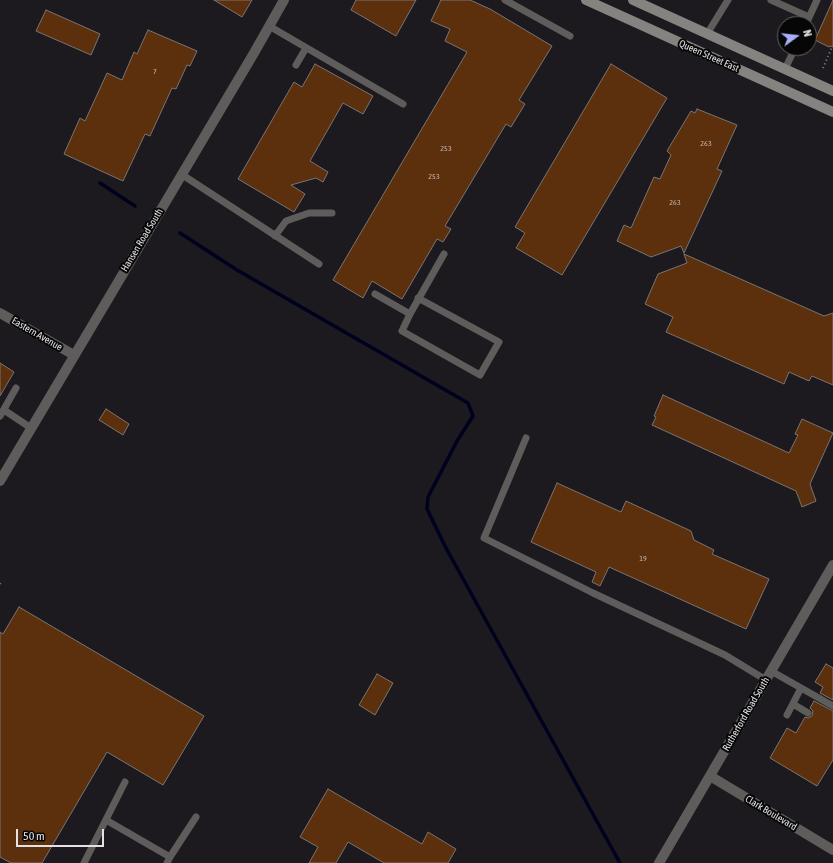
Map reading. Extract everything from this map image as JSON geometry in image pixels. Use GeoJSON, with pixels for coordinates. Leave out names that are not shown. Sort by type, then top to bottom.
{"type":"FeatureCollection","features":[{"type":"Feature","properties":{"kind":"main road","name":"Queen Street East"},"geometry":{"type":"LineString","coordinates":[[586,0],[833,112]]}},
{"type":"Feature","properties":{"kind":"main road","name":"Queen Street East"},"geometry":{"type":"LineString","coordinates":[[633,0],[833,91]]}},
{"type":"Feature","properties":{"kind":"street","name":"Hansen Road South"},"geometry":{"type":"LineString","coordinates":[[0,481],[284,0]]}},
{"type":"Feature","properties":{"kind":"street","name":"Eastern Avenue"},"geometry":{"type":"LineString","coordinates":[[0,312],[74,355]]}},
{"type":"Feature","properties":{"kind":"street","name":"Rutherford Road South"},"geometry":{"type":"LineString","coordinates":[[659,863],[833,565]]}},
{"type":"Feature","properties":{"kind":"street","name":"Clark Boulevard"},"geometry":{"type":"LineString","coordinates":[[710,776],[833,850]]}},
{"type":"Feature","properties":{"kind":"lane"},"geometry":{"type":"LineString","coordinates":[[505,0],[570,36]]}},
{"type":"Feature","properties":{"kind":"lane"},"geometry":{"type":"LineString","coordinates":[[707,34],[728,0]]}},
{"type":"Feature","properties":{"kind":"lane"},"geometry":{"type":"LineString","coordinates":[[771,0],[800,16]]}},
{"type":"Feature","properties":{"kind":"lane"},"geometry":{"type":"LineString","coordinates":[[809,16],[817,0]]}},
{"type":"Feature","properties":{"kind":"lane"},"geometry":{"type":"LineString","coordinates":[[269,26],[403,104]]}},
{"type":"Feature","properties":{"kind":"lane"},"geometry":{"type":"LineString","coordinates":[[296,65],[306,48]]}},
{"type":"Feature","properties":{"kind":"lane"},"geometry":{"type":"LineString","coordinates":[[785,69],[791,56]]}},
{"type":"Feature","properties":{"kind":"lane"},"geometry":{"type":"LineString","coordinates":[[182,174],[319,264]]}},
{"type":"Feature","properties":{"kind":"lane"},"geometry":{"type":"LineString","coordinates":[[275,236],[286,221],[309,213],[332,213]]}},
{"type":"Feature","properties":{"kind":"lane"},"geometry":{"type":"LineString","coordinates":[[418,298],[499,342],[480,375],[402,331],[418,298],[444,254]]}},
{"type":"Feature","properties":{"kind":"lane"},"geometry":{"type":"LineString","coordinates":[[375,294],[410,314]]}},
{"type":"Feature","properties":{"kind":"lane"},"geometry":{"type":"LineString","coordinates":[[16,388],[2,413],[31,428]]}},
{"type":"Feature","properties":{"kind":"lane"},"geometry":{"type":"LineString","coordinates":[[526,438],[484,538],[593,593],[769,676],[801,688],[833,706]]}},
{"type":"Feature","properties":{"kind":"lane"},"geometry":{"type":"LineString","coordinates":[[787,715],[801,688]]}},
{"type":"Feature","properties":{"kind":"lane"},"geometry":{"type":"LineString","coordinates":[[793,704],[808,713]]}},
{"type":"Feature","properties":{"kind":"lane"},"geometry":{"type":"LineString","coordinates":[[84,863],[125,782]]}},
{"type":"Feature","properties":{"kind":"lane"},"geometry":{"type":"LineString","coordinates":[[106,820],[168,860],[196,818]]}},
{"type":"Feature","properties":{"kind":"path"},"geometry":{"type":"LineString","coordinates":[[823,68],[832,47]]}},
{"type":"Feature","properties":{"kind":"building"},"geometry":{"type":"Polygon","coordinates":[[[214,0],[252,0],[242,17],[214,0]]]}},
{"type":"Feature","properties":{"kind":"building"},"geometry":{"type":"Polygon","coordinates":[[[356,0],[416,0],[396,36],[351,10],[356,0]]]}},
{"type":"Feature","properties":{"kind":"building"},"geometry":{"type":"Polygon","coordinates":[[[441,0],[470,0],[490,9],[552,46],[519,100],[525,104],[511,127],[506,124],[445,226],[451,229],[443,242],[437,239],[402,299],[372,281],[363,298],[333,280],[467,52],[445,41],[450,29],[431,21],[441,0]]]}},
{"type":"Feature","properties":{"kind":"building"},"geometry":{"type":"Polygon","coordinates":[[[833,0],[833,47],[829,47],[817,41],[817,36],[833,0]]]}},
{"type":"Feature","properties":{"kind":"building"},"geometry":{"type":"Polygon","coordinates":[[[46,10],[100,34],[91,55],[36,31],[46,10]]]}},
{"type":"Feature","properties":{"kind":"building"},"geometry":{"type":"Polygon","coordinates":[[[148,30],[197,51],[190,66],[187,65],[176,89],[172,88],[150,136],[145,134],[123,181],[64,154],[80,118],[85,121],[107,73],[122,80],[134,52],[137,54],[148,30]]]}},
{"type":"Feature","properties":{"kind":"building"},"geometry":{"type":"Polygon","coordinates":[[[315,64],[373,96],[363,114],[343,103],[310,161],[328,172],[323,182],[316,178],[291,185],[305,194],[294,212],[238,179],[294,82],[302,87],[315,64]]]}},
{"type":"Feature","properties":{"kind":"building"},"geometry":{"type":"Polygon","coordinates":[[[611,64],[667,98],[562,275],[516,248],[525,233],[515,227],[611,64]]]}},
{"type":"Feature","properties":{"kind":"building"},"geometry":{"type":"Polygon","coordinates":[[[697,109],[737,125],[717,169],[722,171],[684,253],[681,246],[651,257],[617,241],[624,225],[631,228],[654,177],[660,179],[671,155],[667,151],[691,111],[695,113],[697,109]]]}},
{"type":"Feature","properties":{"kind":"building"},"geometry":{"type":"Polygon","coordinates":[[[684,254],[824,316],[833,313],[833,385],[812,376],[809,381],[789,372],[784,384],[666,332],[673,317],[645,304],[658,274],[687,263],[684,254]]]}},
{"type":"Feature","properties":{"kind":"building"},"geometry":{"type":"Polygon","coordinates":[[[0,363],[14,372],[0,396],[0,363]]]}},
{"type":"Feature","properties":{"kind":"building"},"geometry":{"type":"Polygon","coordinates":[[[663,395],[789,453],[798,435],[795,434],[802,419],[833,433],[810,484],[816,501],[802,507],[796,491],[652,425],[656,417],[654,416],[663,395]]]}},
{"type":"Feature","properties":{"kind":"building"},"geometry":{"type":"Polygon","coordinates":[[[106,409],[129,424],[123,435],[99,420],[106,409]]]}},
{"type":"Feature","properties":{"kind":"building"},"geometry":{"type":"Polygon","coordinates":[[[557,483],[621,512],[626,501],[691,531],[694,540],[714,550],[712,554],[769,579],[746,629],[609,567],[600,586],[592,582],[596,572],[531,542],[557,483]]]}},
{"type":"Feature","properties":{"kind":"building"},"geometry":{"type":"Polygon","coordinates":[[[19,607],[204,716],[163,785],[107,752],[42,863],[11,863],[0,857],[0,632],[3,634],[19,607]]]}},
{"type":"Feature","properties":{"kind":"building"},"geometry":{"type":"Polygon","coordinates":[[[826,664],[833,668],[833,700],[820,693],[823,687],[815,682],[826,664]]]}},
{"type":"Feature","properties":{"kind":"building"},"geometry":{"type":"Polygon","coordinates":[[[377,674],[393,683],[375,715],[359,705],[377,674]]]}},
{"type":"Feature","properties":{"kind":"building"},"geometry":{"type":"Polygon","coordinates":[[[814,701],[833,711],[833,760],[817,786],[770,758],[787,728],[796,733],[805,717],[808,718],[812,716],[813,711],[810,708],[814,701]]]}},
{"type":"Feature","properties":{"kind":"building"},"geometry":{"type":"Polygon","coordinates":[[[328,789],[422,844],[428,832],[456,849],[448,863],[384,863],[348,842],[336,863],[309,863],[318,847],[300,837],[328,789]]]}},
{"type":"Feature","properties":{"kind":"waterway"},"geometry":{"type":"LineString","coordinates":[[100,183],[135,206]]}},
{"type":"Feature","properties":{"kind":"waterway"},"geometry":{"type":"LineString","coordinates":[[180,233],[237,270],[468,403],[473,416],[457,441],[428,497],[427,509],[446,548],[620,863]]}}]}
